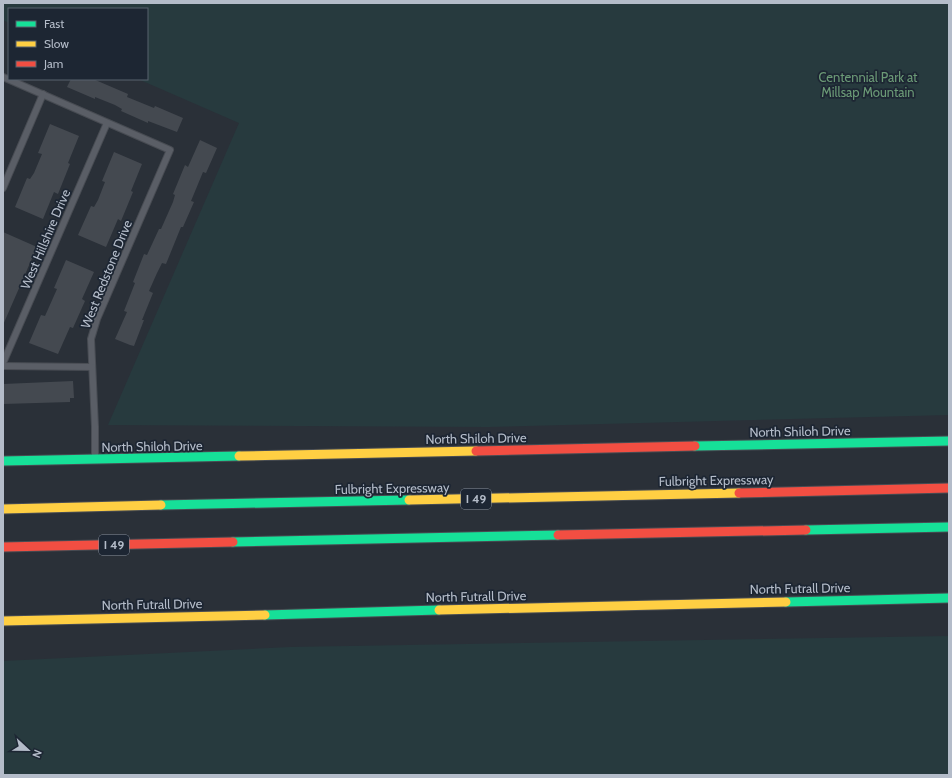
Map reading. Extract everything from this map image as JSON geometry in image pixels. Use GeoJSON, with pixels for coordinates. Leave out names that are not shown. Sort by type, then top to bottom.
{"type":"FeatureCollection","features":[{"type":"Feature","properties":{"kind":"main road","name":"North Shiloh Drive"},"geometry":{"type":"LineString","coordinates":[[3,461],[949,441]]}},
{"type":"Feature","properties":{"kind":"main road","name":"Fulbright Expressway"},"geometry":{"type":"LineString","coordinates":[[3,510],[949,488]]}},
{"type":"Feature","properties":{"kind":"main road","name":"I 49"},"geometry":{"type":"LineString","coordinates":[[3,547],[949,527]]}},
{"type":"Feature","properties":{"kind":"main road","name":"North Futrall Drive"},"geometry":{"type":"LineString","coordinates":[[3,621],[949,598]]}},
{"type":"Feature","properties":{"kind":"lane"},"geometry":{"type":"LineString","coordinates":[[10,80],[107,123]]}},
{"type":"Feature","properties":{"kind":"lane"},"geometry":{"type":"LineString","coordinates":[[3,188],[44,94]]}},
{"type":"Feature","properties":{"kind":"lane","name":"West Redstone Drive"},"geometry":{"type":"LineString","coordinates":[[95,460],[91,339],[97,320],[170,150],[107,123]]}},
{"type":"Feature","properties":{"kind":"lane","name":"West Hillshire Drive"},"geometry":{"type":"LineString","coordinates":[[3,363],[107,123]]}},
{"type":"Feature","properties":{"kind":"lane"},"geometry":{"type":"LineString","coordinates":[[3,366],[92,367]]}},
{"type":"Feature","properties":{"kind":"green space","name":"Centennial Park at Millsap Mountain"},"geometry":{"type":"Polygon","coordinates":[[[3,3],[949,3],[949,415],[488,427],[108,425],[239,123],[140,80],[148,80],[148,8],[8,8],[8,22],[3,20],[3,3]]]}},
{"type":"Feature","properties":{"kind":"green space"},"geometry":{"type":"Polygon","coordinates":[[[949,636],[949,775],[3,775],[3,661],[290,647],[949,636]]]}},
{"type":"Feature","properties":{"kind":"building"},"geometry":{"type":"Polygon","coordinates":[[[70,80],[95,80],[128,94],[127,97],[154,108],[155,106],[183,118],[177,132],[148,121],[148,123],[121,111],[122,109],[115,105],[95,97],[95,99],[67,87],[70,80]]]}},
{"type":"Feature","properties":{"kind":"building"},"geometry":{"type":"Polygon","coordinates":[[[50,124],[79,136],[58,194],[54,192],[43,219],[15,207],[27,178],[30,179],[34,173],[42,154],[38,153],[50,124]]]}},
{"type":"Feature","properties":{"kind":"building"},"geometry":{"type":"Polygon","coordinates":[[[200,140],[217,148],[206,173],[203,172],[191,201],[194,202],[183,227],[181,227],[166,264],[162,263],[149,291],[153,293],[142,320],[144,320],[134,346],[130,345],[115,339],[127,312],[124,311],[135,283],[133,282],[144,254],[147,255],[173,202],[175,195],[173,194],[185,165],[188,167],[200,140]]]}},
{"type":"Feature","properties":{"kind":"building"},"geometry":{"type":"Polygon","coordinates":[[[114,152],[142,164],[131,191],[133,192],[121,221],[118,219],[106,247],[78,235],[91,206],[94,207],[98,200],[105,182],[102,181],[114,152]]]}},
{"type":"Feature","properties":{"kind":"building"},"geometry":{"type":"Polygon","coordinates":[[[3,232],[37,247],[3,325],[3,232]]]}},
{"type":"Feature","properties":{"kind":"building"},"geometry":{"type":"Polygon","coordinates":[[[66,260],[94,272],[82,299],[85,301],[73,328],[70,327],[58,354],[29,343],[41,315],[45,316],[57,289],[54,288],[66,260]]]}},
{"type":"Feature","properties":{"kind":"building"},"geometry":{"type":"Polygon","coordinates":[[[73,381],[74,398],[70,398],[70,402],[3,404],[3,384],[73,381]]]}},
{"type":"Feature","properties":{"kind":"traffic: fast"},"geometry":{"type":"LineString","coordinates":[[695,446],[949,441]]}},
{"type":"Feature","properties":{"kind":"traffic: fast"},"geometry":{"type":"LineString","coordinates":[[3,461],[239,456]]}},
{"type":"Feature","properties":{"kind":"traffic: fast"},"geometry":{"type":"LineString","coordinates":[[161,505],[409,500]]}},
{"type":"Feature","properties":{"kind":"traffic: fast"},"geometry":{"type":"LineString","coordinates":[[806,530],[949,527]]}},
{"type":"Feature","properties":{"kind":"traffic: fast"},"geometry":{"type":"LineString","coordinates":[[233,542],[558,535]]}},
{"type":"Feature","properties":{"kind":"traffic: fast"},"geometry":{"type":"LineString","coordinates":[[786,602],[949,598]]}},
{"type":"Feature","properties":{"kind":"traffic: fast"},"geometry":{"type":"LineString","coordinates":[[265,615],[439,610]]}},
{"type":"Feature","properties":{"kind":"traffic: slow"},"geometry":{"type":"LineString","coordinates":[[239,456],[476,451]]}},
{"type":"Feature","properties":{"kind":"traffic: slow"},"geometry":{"type":"LineString","coordinates":[[409,500],[739,493]]}},
{"type":"Feature","properties":{"kind":"traffic: slow"},"geometry":{"type":"LineString","coordinates":[[3,509],[161,505]]}},
{"type":"Feature","properties":{"kind":"traffic: slow"},"geometry":{"type":"LineString","coordinates":[[439,610],[786,602]]}},
{"type":"Feature","properties":{"kind":"traffic: slow"},"geometry":{"type":"LineString","coordinates":[[3,621],[265,615]]}},
{"type":"Feature","properties":{"kind":"traffic: jam"},"geometry":{"type":"LineString","coordinates":[[476,451],[695,446]]}},
{"type":"Feature","properties":{"kind":"traffic: jam"},"geometry":{"type":"LineString","coordinates":[[739,493],[949,488]]}},
{"type":"Feature","properties":{"kind":"traffic: jam"},"geometry":{"type":"LineString","coordinates":[[558,535],[806,530]]}},
{"type":"Feature","properties":{"kind":"traffic: jam"},"geometry":{"type":"LineString","coordinates":[[3,547],[233,542]]}}]}
